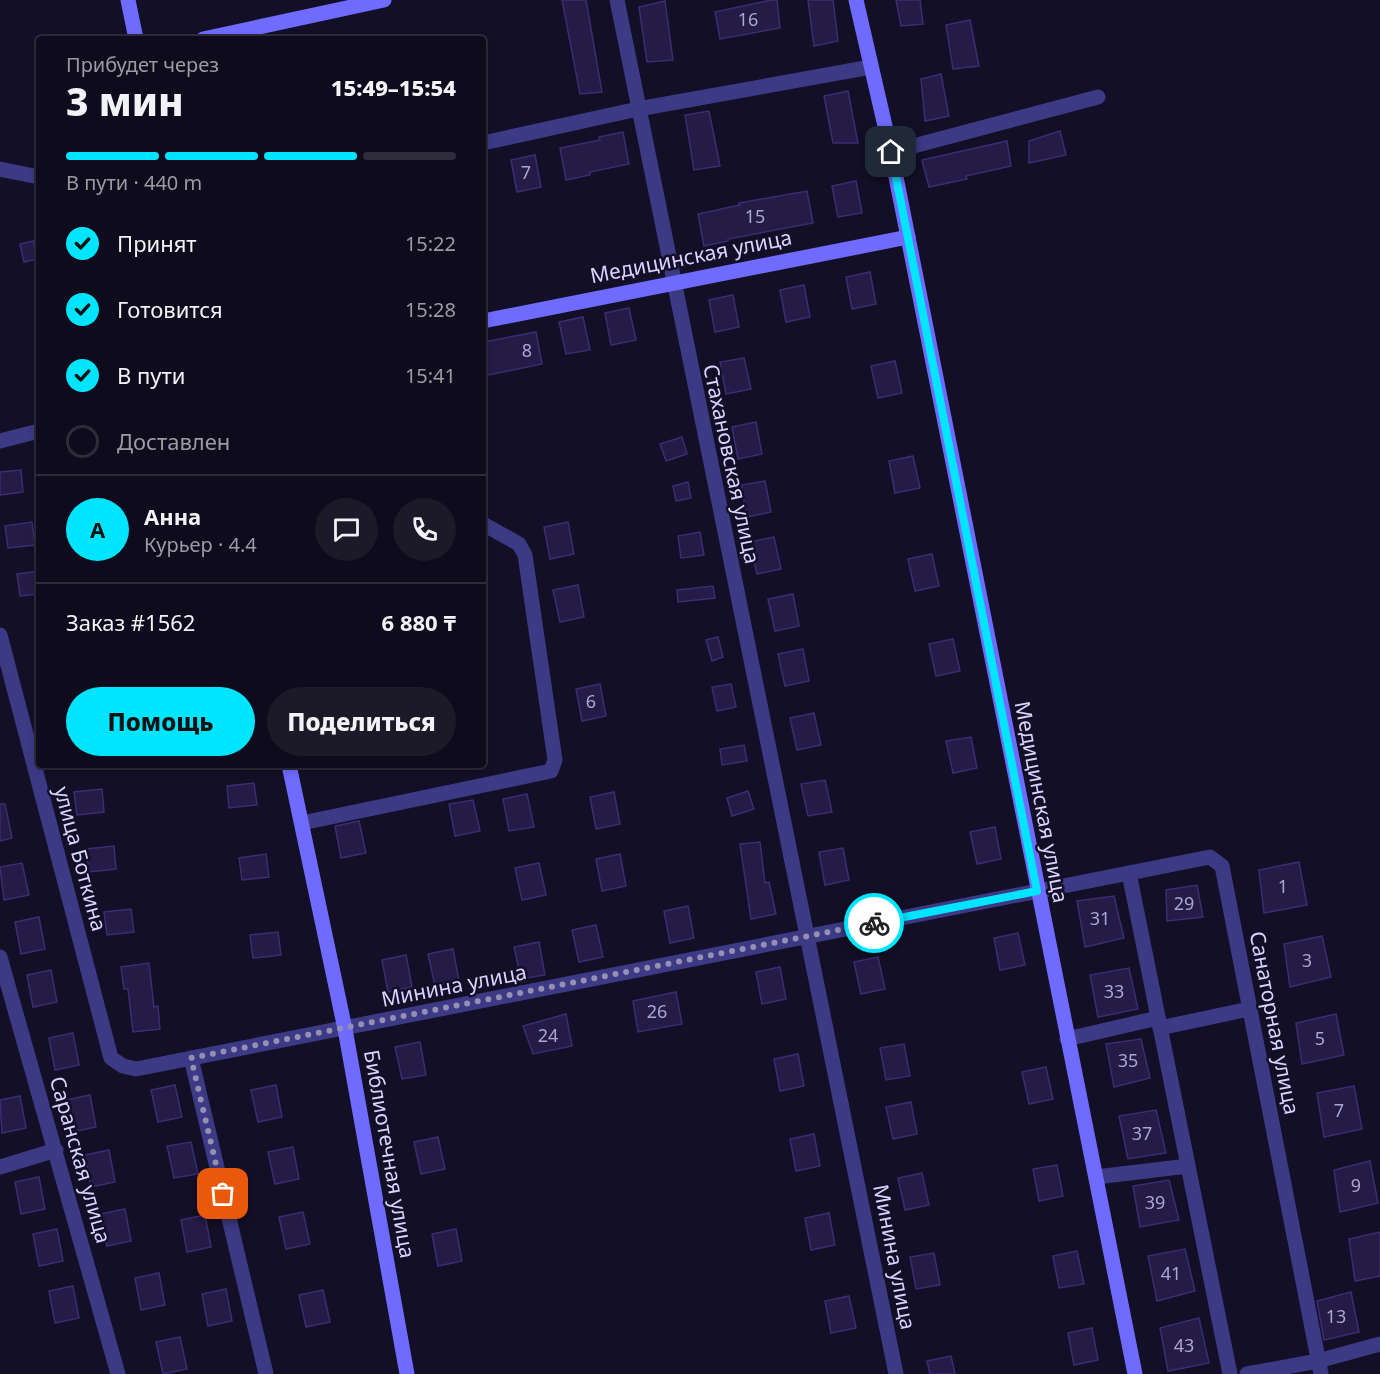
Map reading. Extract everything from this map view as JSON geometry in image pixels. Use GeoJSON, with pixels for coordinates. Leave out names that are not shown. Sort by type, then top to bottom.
{"type":"FeatureCollection","features":[{"type":"Feature","properties":{"kind":"street"},"geometry":{"type":"LineString","coordinates":[[128,0],[135,36]]}},
{"type":"Feature","properties":{"kind":"street"},"geometry":{"type":"LineString","coordinates":[[217,36],[384,0]]}},
{"type":"Feature","properties":{"kind":"street","name":"Стахановская улица"},"geometry":{"type":"LineString","coordinates":[[617,0],[672,282],[807,936]]}},
{"type":"Feature","properties":{"kind":"street","name":"Медицинская улица"},"geometry":{"type":"LineString","coordinates":[[856,0],[891,152],[1037,891],[1136,1374]]}},
{"type":"Feature","properties":{"kind":"street"},"geometry":{"type":"LineString","coordinates":[[486,142],[638,109],[871,66]]}},
{"type":"Feature","properties":{"kind":"street"},"geometry":{"type":"LineString","coordinates":[[891,152],[1098,97]]}},
{"type":"Feature","properties":{"kind":"street"},"geometry":{"type":"LineString","coordinates":[[0,169],[36,176]]}},
{"type":"Feature","properties":{"kind":"street","name":"Медицинская улица"},"geometry":{"type":"LineString","coordinates":[[486,320],[908,237]]}},
{"type":"Feature","properties":{"kind":"street"},"geometry":{"type":"LineString","coordinates":[[0,441],[36,432]]}},
{"type":"Feature","properties":{"kind":"street"},"geometry":{"type":"LineString","coordinates":[[302,823],[551,771],[555,760],[525,555],[519,544],[486,526]]}},
{"type":"Feature","properties":{"kind":"street","name":"улица Боткина"},"geometry":{"type":"LineString","coordinates":[[0,635],[111,1058]]}},
{"type":"Feature","properties":{"kind":"street","name":"Библиотечная улица"},"geometry":{"type":"LineString","coordinates":[[290,768],[345,1029],[407,1374]]}},
{"type":"Feature","properties":{"kind":"street","name":"Санаторная улица"},"geometry":{"type":"LineString","coordinates":[[1037,891],[1210,857],[1222,866],[1319,1367]]}},
{"type":"Feature","properties":{"kind":"street"},"geometry":{"type":"LineString","coordinates":[[1129,873],[1230,1374]]}},
{"type":"Feature","properties":{"kind":"street","name":"Минина улица"},"geometry":{"type":"LineString","coordinates":[[111,1058],[123,1066],[136,1069],[1037,891]]}},
{"type":"Feature","properties":{"kind":"street","name":"Минина улица"},"geometry":{"type":"LineString","coordinates":[[807,936],[896,1374]]}},
{"type":"Feature","properties":{"kind":"street","name":"Саранская улица"},"geometry":{"type":"LineString","coordinates":[[0,957],[118,1374]]}},
{"type":"Feature","properties":{"kind":"street"},"geometry":{"type":"LineString","coordinates":[[1067,1038],[1249,1009]]}},
{"type":"Feature","properties":{"kind":"street"},"geometry":{"type":"LineString","coordinates":[[191,1058],[266,1374]]}},
{"type":"Feature","properties":{"kind":"street"},"geometry":{"type":"LineString","coordinates":[[0,1167],[56,1150]]}},
{"type":"Feature","properties":{"kind":"street"},"geometry":{"type":"LineString","coordinates":[[1095,1177],[1188,1166]]}},
{"type":"Feature","properties":{"kind":"street"},"geometry":{"type":"LineString","coordinates":[[1247,1374],[1319,1367],[1380,1344]]}},
{"type":"Feature","properties":{"kind":"building"},"geometry":{"type":"Polygon","coordinates":[[[562,0],[586,0],[602,92],[580,94],[562,0]]]}},
{"type":"Feature","properties":{"kind":"building"},"geometry":{"type":"Polygon","coordinates":[[[777,0],[780,28],[720,39],[715,12],[777,0]]]}},
{"type":"Feature","properties":{"kind":"building"},"geometry":{"type":"Polygon","coordinates":[[[808,0],[833,0],[838,41],[814,46],[808,0]]]}},
{"type":"Feature","properties":{"kind":"building"},"geometry":{"type":"Polygon","coordinates":[[[896,0],[920,0],[923,24],[901,26],[896,0]]]}},
{"type":"Feature","properties":{"kind":"building"},"geometry":{"type":"Polygon","coordinates":[[[665,1],[673,60],[647,62],[639,7],[665,1]]]}},
{"type":"Feature","properties":{"kind":"building"},"geometry":{"type":"Polygon","coordinates":[[[970,20],[979,66],[953,69],[946,25],[970,20]]]}},
{"type":"Feature","properties":{"kind":"building"},"geometry":{"type":"Polygon","coordinates":[[[941,74],[949,116],[925,121],[921,79],[941,74]]]}},
{"type":"Feature","properties":{"kind":"building"},"geometry":{"type":"Polygon","coordinates":[[[848,91],[858,143],[833,143],[824,96],[848,91]]]}},
{"type":"Feature","properties":{"kind":"building"},"geometry":{"type":"Polygon","coordinates":[[[709,111],[720,166],[694,170],[685,115],[709,111]]]}},
{"type":"Feature","properties":{"kind":"building"},"geometry":{"type":"Polygon","coordinates":[[[1060,131],[1066,155],[1029,163],[1029,141],[1060,131]]]}},
{"type":"Feature","properties":{"kind":"building"},"geometry":{"type":"Polygon","coordinates":[[[623,132],[629,164],[590,172],[590,175],[566,180],[560,148],[600,140],[599,137],[623,132]]]}},
{"type":"Feature","properties":{"kind":"building"},"geometry":{"type":"Polygon","coordinates":[[[1007,141],[1011,166],[929,187],[922,160],[1007,141]]]}},
{"type":"Feature","properties":{"kind":"building"},"geometry":{"type":"Polygon","coordinates":[[[535,155],[541,187],[517,192],[511,160],[535,155]]]}},
{"type":"Feature","properties":{"kind":"building"},"geometry":{"type":"Polygon","coordinates":[[[856,181],[862,213],[838,217],[832,186],[856,181]]]}},
{"type":"Feature","properties":{"kind":"building"},"geometry":{"type":"Polygon","coordinates":[[[807,191],[813,223],[728,239],[728,241],[704,246],[698,214],[740,205],[739,203],[807,191]]]}},
{"type":"Feature","properties":{"kind":"building"},"geometry":{"type":"Polygon","coordinates":[[[33,241],[36,259],[24,262],[20,244],[33,241]]]}},
{"type":"Feature","properties":{"kind":"building"},"geometry":{"type":"Polygon","coordinates":[[[870,272],[876,304],[852,309],[846,277],[870,272]]]}},
{"type":"Feature","properties":{"kind":"building"},"geometry":{"type":"Polygon","coordinates":[[[804,285],[810,317],[786,322],[780,290],[804,285]]]}},
{"type":"Feature","properties":{"kind":"building"},"geometry":{"type":"Polygon","coordinates":[[[733,295],[739,327],[715,332],[709,300],[733,295]]]}},
{"type":"Feature","properties":{"kind":"building"},"geometry":{"type":"Polygon","coordinates":[[[629,308],[636,340],[611,345],[605,313],[629,308]]]}},
{"type":"Feature","properties":{"kind":"building"},"geometry":{"type":"Polygon","coordinates":[[[583,317],[590,350],[566,354],[559,322],[583,317]]]}},
{"type":"Feature","properties":{"kind":"building"},"geometry":{"type":"Polygon","coordinates":[[[536,332],[542,364],[486,375],[486,341],[536,332]]]}},
{"type":"Feature","properties":{"kind":"building"},"geometry":{"type":"Polygon","coordinates":[[[744,358],[751,389],[726,394],[720,362],[744,358]]]}},
{"type":"Feature","properties":{"kind":"building"},"geometry":{"type":"Polygon","coordinates":[[[895,361],[902,393],[878,398],[871,366],[895,361]]]}},
{"type":"Feature","properties":{"kind":"building"},"geometry":{"type":"Polygon","coordinates":[[[756,422],[762,454],[738,459],[732,427],[756,422]]]}},
{"type":"Feature","properties":{"kind":"building"},"geometry":{"type":"Polygon","coordinates":[[[682,437],[687,454],[666,461],[660,444],[682,437]]]}},
{"type":"Feature","properties":{"kind":"building"},"geometry":{"type":"Polygon","coordinates":[[[913,456],[920,488],[895,493],[889,461],[913,456]]]}},
{"type":"Feature","properties":{"kind":"building"},"geometry":{"type":"Polygon","coordinates":[[[21,470],[23,492],[0,495],[0,472],[21,470]]]}},
{"type":"Feature","properties":{"kind":"building"},"geometry":{"type":"Polygon","coordinates":[[[765,481],[771,512],[747,517],[741,485],[765,481]]]}},
{"type":"Feature","properties":{"kind":"building"},"geometry":{"type":"Polygon","coordinates":[[[688,482],[691,498],[676,501],[673,486],[688,482]]]}},
{"type":"Feature","properties":{"kind":"building"},"geometry":{"type":"Polygon","coordinates":[[[32,522],[35,545],[8,548],[5,526],[32,522]]]}},
{"type":"Feature","properties":{"kind":"building"},"geometry":{"type":"Polygon","coordinates":[[[568,522],[574,554],[550,559],[544,527],[568,522]]]}},
{"type":"Feature","properties":{"kind":"building"},"geometry":{"type":"Polygon","coordinates":[[[700,532],[704,555],[681,558],[678,536],[700,532]]]}},
{"type":"Feature","properties":{"kind":"building"},"geometry":{"type":"Polygon","coordinates":[[[774,537],[781,569],[757,574],[750,542],[774,537]]]}},
{"type":"Feature","properties":{"kind":"building"},"geometry":{"type":"Polygon","coordinates":[[[932,554],[939,586],[915,591],[908,559],[932,554]]]}},
{"type":"Feature","properties":{"kind":"building"},"geometry":{"type":"Polygon","coordinates":[[[36,571],[36,594],[20,596],[17,574],[36,571]]]}},
{"type":"Feature","properties":{"kind":"building"},"geometry":{"type":"Polygon","coordinates":[[[578,585],[584,617],[560,622],[553,590],[578,585]]]}},
{"type":"Feature","properties":{"kind":"building"},"geometry":{"type":"Polygon","coordinates":[[[713,586],[715,598],[678,602],[677,590],[713,586]]]}},
{"type":"Feature","properties":{"kind":"building"},"geometry":{"type":"Polygon","coordinates":[[[793,594],[799,626],[775,631],[768,599],[793,594]]]}},
{"type":"Feature","properties":{"kind":"building"},"geometry":{"type":"Polygon","coordinates":[[[718,637],[723,657],[712,661],[706,640],[718,637]]]}},
{"type":"Feature","properties":{"kind":"building"},"geometry":{"type":"Polygon","coordinates":[[[953,639],[960,671],[936,676],[929,644],[953,639]]]}},
{"type":"Feature","properties":{"kind":"building"},"geometry":{"type":"Polygon","coordinates":[[[803,649],[809,681],[785,686],[778,654],[803,649]]]}},
{"type":"Feature","properties":{"kind":"building"},"geometry":{"type":"Polygon","coordinates":[[[600,684],[606,716],[582,721],[576,689],[600,684]]]}},
{"type":"Feature","properties":{"kind":"building"},"geometry":{"type":"Polygon","coordinates":[[[731,684],[736,707],[717,711],[712,687],[731,684]]]}},
{"type":"Feature","properties":{"kind":"building"},"geometry":{"type":"Polygon","coordinates":[[[814,713],[821,745],[797,750],[790,718],[814,713]]]}},
{"type":"Feature","properties":{"kind":"building"},"geometry":{"type":"Polygon","coordinates":[[[971,737],[977,768],[953,773],[946,741],[971,737]]]}},
{"type":"Feature","properties":{"kind":"building"},"geometry":{"type":"Polygon","coordinates":[[[744,745],[747,761],[722,765],[720,749],[744,745]]]}},
{"type":"Feature","properties":{"kind":"building"},"geometry":{"type":"Polygon","coordinates":[[[825,780],[832,812],[808,816],[801,784],[825,780]]]}},
{"type":"Feature","properties":{"kind":"building"},"geometry":{"type":"Polygon","coordinates":[[[254,783],[257,805],[229,808],[227,786],[254,783]]]}},
{"type":"Feature","properties":{"kind":"building"},"geometry":{"type":"Polygon","coordinates":[[[102,789],[104,812],[77,815],[74,792],[102,789]]]}},
{"type":"Feature","properties":{"kind":"building"},"geometry":{"type":"Polygon","coordinates":[[[748,791],[754,809],[732,816],[727,798],[748,791]]]}},
{"type":"Feature","properties":{"kind":"building"},"geometry":{"type":"Polygon","coordinates":[[[614,792],[620,824],[596,829],[590,797],[614,792]]]}},
{"type":"Feature","properties":{"kind":"building"},"geometry":{"type":"Polygon","coordinates":[[[527,794],[534,827],[509,831],[503,799],[527,794]]]}},
{"type":"Feature","properties":{"kind":"building"},"geometry":{"type":"Polygon","coordinates":[[[473,800],[480,831],[455,836],[449,804],[473,800]]]}},
{"type":"Feature","properties":{"kind":"building"},"geometry":{"type":"Polygon","coordinates":[[[0,804],[5,804],[12,838],[0,841],[0,804]]]}},
{"type":"Feature","properties":{"kind":"building"},"geometry":{"type":"Polygon","coordinates":[[[359,821],[366,853],[341,858],[335,826],[359,821]]]}},
{"type":"Feature","properties":{"kind":"building"},"geometry":{"type":"Polygon","coordinates":[[[995,827],[1001,859],[977,864],[970,832],[995,827]]]}},
{"type":"Feature","properties":{"kind":"building"},"geometry":{"type":"Polygon","coordinates":[[[760,842],[765,883],[769,882],[776,914],[751,919],[740,844],[760,842]]]}},
{"type":"Feature","properties":{"kind":"building"},"geometry":{"type":"Polygon","coordinates":[[[114,846],[116,869],[89,872],[86,849],[114,846]]]}},
{"type":"Feature","properties":{"kind":"building"},"geometry":{"type":"Polygon","coordinates":[[[843,848],[849,880],[825,885],[819,852],[843,848]]]}},
{"type":"Feature","properties":{"kind":"building"},"geometry":{"type":"Polygon","coordinates":[[[266,854],[269,877],[242,880],[239,858],[266,854]]]}},
{"type":"Feature","properties":{"kind":"building"},"geometry":{"type":"Polygon","coordinates":[[[620,854],[626,886],[602,891],[596,859],[620,854]]]}},
{"type":"Feature","properties":{"kind":"building"},"geometry":{"type":"Polygon","coordinates":[[[1299,862],[1307,905],[1264,913],[1259,870],[1299,862]]]}},
{"type":"Feature","properties":{"kind":"building"},"geometry":{"type":"Polygon","coordinates":[[[22,863],[29,895],[4,900],[0,867],[22,863]]]}},
{"type":"Feature","properties":{"kind":"building"},"geometry":{"type":"Polygon","coordinates":[[[539,863],[546,895],[522,900],[515,868],[539,863]]]}},
{"type":"Feature","properties":{"kind":"building"},"geometry":{"type":"Polygon","coordinates":[[[1197,885],[1203,917],[1167,921],[1166,890],[1197,885]]]}},
{"type":"Feature","properties":{"kind":"building"},"geometry":{"type":"Polygon","coordinates":[[[1114,896],[1124,938],[1085,947],[1077,901],[1114,896]]]}},
{"type":"Feature","properties":{"kind":"building"},"geometry":{"type":"Polygon","coordinates":[[[688,906],[694,938],[670,943],[664,911],[688,906]]]}},
{"type":"Feature","properties":{"kind":"building"},"geometry":{"type":"Polygon","coordinates":[[[131,909],[134,932],[107,935],[104,912],[131,909]]]}},
{"type":"Feature","properties":{"kind":"building"},"geometry":{"type":"Polygon","coordinates":[[[39,917],[45,949],[21,954],[15,922],[39,917]]]}},
{"type":"Feature","properties":{"kind":"building"},"geometry":{"type":"Polygon","coordinates":[[[596,925],[603,957],[579,962],[572,930],[596,925]]]}},
{"type":"Feature","properties":{"kind":"building"},"geometry":{"type":"Polygon","coordinates":[[[278,932],[281,955],[253,958],[250,935],[278,932]]]}},
{"type":"Feature","properties":{"kind":"building"},"geometry":{"type":"Polygon","coordinates":[[[1018,933],[1025,965],[1000,970],[994,938],[1018,933]]]}},
{"type":"Feature","properties":{"kind":"building"},"geometry":{"type":"Polygon","coordinates":[[[1322,936],[1331,977],[1290,987],[1284,944],[1322,936]]]}},
{"type":"Feature","properties":{"kind":"building"},"geometry":{"type":"Polygon","coordinates":[[[539,942],[545,975],[521,979],[514,947],[539,942]]]}},
{"type":"Feature","properties":{"kind":"building"},"geometry":{"type":"Polygon","coordinates":[[[453,949],[459,981],[435,986],[428,954],[453,949]]]}},
{"type":"Feature","properties":{"kind":"building"},"geometry":{"type":"Polygon","coordinates":[[[406,955],[412,987],[388,992],[382,960],[406,955]]]}},
{"type":"Feature","properties":{"kind":"building"},"geometry":{"type":"Polygon","coordinates":[[[878,957],[885,989],[861,994],[854,962],[878,957]]]}},
{"type":"Feature","properties":{"kind":"building"},"geometry":{"type":"Polygon","coordinates":[[[149,963],[154,1007],[158,1006],[160,1029],[133,1032],[128,989],[124,989],[121,967],[149,963]]]}},
{"type":"Feature","properties":{"kind":"building"},"geometry":{"type":"Polygon","coordinates":[[[780,967],[786,999],[762,1004],[756,972],[780,967]]]}},
{"type":"Feature","properties":{"kind":"building"},"geometry":{"type":"Polygon","coordinates":[[[1129,968],[1138,1009],[1098,1017],[1090,975],[1129,968]]]}},
{"type":"Feature","properties":{"kind":"building"},"geometry":{"type":"Polygon","coordinates":[[[51,970],[57,1002],[33,1007],[27,975],[51,970]]]}},
{"type":"Feature","properties":{"kind":"building"},"geometry":{"type":"Polygon","coordinates":[[[676,992],[682,1024],[638,1032],[633,1001],[676,992]]]}},
{"type":"Feature","properties":{"kind":"building"},"geometry":{"type":"Polygon","coordinates":[[[566,1014],[572,1046],[533,1054],[523,1026],[566,1014]]]}},
{"type":"Feature","properties":{"kind":"building"},"geometry":{"type":"Polygon","coordinates":[[[1336,1014],[1344,1055],[1302,1064],[1296,1023],[1336,1014]]]}},
{"type":"Feature","properties":{"kind":"building"},"geometry":{"type":"Polygon","coordinates":[[[73,1033],[79,1065],[55,1070],[49,1038],[73,1033]]]}},
{"type":"Feature","properties":{"kind":"building"},"geometry":{"type":"Polygon","coordinates":[[[1141,1039],[1150,1078],[1114,1087],[1106,1044],[1141,1039]]]}},
{"type":"Feature","properties":{"kind":"building"},"geometry":{"type":"Polygon","coordinates":[[[420,1042],[426,1075],[402,1079],[395,1047],[420,1042]]]}},
{"type":"Feature","properties":{"kind":"building"},"geometry":{"type":"Polygon","coordinates":[[[904,1044],[910,1076],[886,1080],[880,1048],[904,1044]]]}},
{"type":"Feature","properties":{"kind":"building"},"geometry":{"type":"Polygon","coordinates":[[[798,1054],[804,1086],[780,1091],[774,1059],[798,1054]]]}},
{"type":"Feature","properties":{"kind":"building"},"geometry":{"type":"Polygon","coordinates":[[[1046,1067],[1053,1099],[1029,1104],[1022,1072],[1046,1067]]]}},
{"type":"Feature","properties":{"kind":"building"},"geometry":{"type":"Polygon","coordinates":[[[175,1085],[182,1117],[158,1122],[151,1090],[175,1085]]]}},
{"type":"Feature","properties":{"kind":"building"},"geometry":{"type":"Polygon","coordinates":[[[276,1085],[282,1117],[258,1122],[251,1090],[276,1085]]]}},
{"type":"Feature","properties":{"kind":"building"},"geometry":{"type":"Polygon","coordinates":[[[1354,1086],[1362,1129],[1324,1137],[1317,1093],[1354,1086]]]}},
{"type":"Feature","properties":{"kind":"building"},"geometry":{"type":"Polygon","coordinates":[[[90,1095],[96,1127],[72,1132],[66,1100],[90,1095]]]}},
{"type":"Feature","properties":{"kind":"building"},"geometry":{"type":"Polygon","coordinates":[[[20,1096],[26,1128],[2,1133],[0,1100],[20,1096]]]}},
{"type":"Feature","properties":{"kind":"building"},"geometry":{"type":"Polygon","coordinates":[[[911,1102],[917,1134],[893,1139],[886,1107],[911,1102]]]}},
{"type":"Feature","properties":{"kind":"building"},"geometry":{"type":"Polygon","coordinates":[[[1156,1110],[1166,1153],[1128,1159],[1119,1116],[1156,1110]]]}},
{"type":"Feature","properties":{"kind":"building"},"geometry":{"type":"Polygon","coordinates":[[[814,1134],[820,1166],[796,1171],[790,1139],[814,1134]]]}},
{"type":"Feature","properties":{"kind":"building"},"geometry":{"type":"Polygon","coordinates":[[[438,1137],[445,1169],[421,1174],[414,1142],[438,1137]]]}},
{"type":"Feature","properties":{"kind":"building"},"geometry":{"type":"Polygon","coordinates":[[[191,1142],[198,1174],[174,1178],[167,1146],[191,1142]]]}},
{"type":"Feature","properties":{"kind":"building"},"geometry":{"type":"Polygon","coordinates":[[[293,1147],[299,1179],[275,1184],[268,1152],[293,1147]]]}},
{"type":"Feature","properties":{"kind":"building"},"geometry":{"type":"Polygon","coordinates":[[[109,1150],[115,1182],[91,1187],[85,1155],[109,1150]]]}},
{"type":"Feature","properties":{"kind":"building"},"geometry":{"type":"Polygon","coordinates":[[[1370,1161],[1378,1203],[1340,1212],[1334,1170],[1370,1161]]]}},
{"type":"Feature","properties":{"kind":"building"},"geometry":{"type":"Polygon","coordinates":[[[1057,1165],[1063,1196],[1039,1201],[1033,1169],[1057,1165]]]}},
{"type":"Feature","properties":{"kind":"building"},"geometry":{"type":"Polygon","coordinates":[[[922,1173],[929,1205],[905,1210],[898,1178],[922,1173]]]}},
{"type":"Feature","properties":{"kind":"building"},"geometry":{"type":"Polygon","coordinates":[[[39,1177],[45,1209],[21,1214],[15,1182],[39,1177]]]}},
{"type":"Feature","properties":{"kind":"building"},"geometry":{"type":"Polygon","coordinates":[[[1169,1180],[1179,1220],[1140,1227],[1133,1186],[1169,1180]]]}},
{"type":"Feature","properties":{"kind":"building"},"geometry":{"type":"Polygon","coordinates":[[[125,1209],[131,1241],[107,1246],[100,1214],[125,1209]]]}},
{"type":"Feature","properties":{"kind":"building"},"geometry":{"type":"Polygon","coordinates":[[[303,1212],[310,1244],[286,1249],[279,1217],[303,1212]]]}},
{"type":"Feature","properties":{"kind":"building"},"geometry":{"type":"Polygon","coordinates":[[[829,1213],[835,1245],[811,1250],[805,1218],[829,1213]]]}},
{"type":"Feature","properties":{"kind":"building"},"geometry":{"type":"Polygon","coordinates":[[[205,1215],[211,1247],[187,1252],[181,1220],[205,1215]]]}},
{"type":"Feature","properties":{"kind":"building"},"geometry":{"type":"Polygon","coordinates":[[[57,1229],[63,1261],[39,1266],[33,1234],[57,1229]]]}},
{"type":"Feature","properties":{"kind":"building"},"geometry":{"type":"Polygon","coordinates":[[[456,1229],[462,1261],[438,1266],[432,1234],[456,1229]]]}},
{"type":"Feature","properties":{"kind":"building"},"geometry":{"type":"Polygon","coordinates":[[[1380,1232],[1380,1276],[1355,1281],[1349,1239],[1380,1232]]]}},
{"type":"Feature","properties":{"kind":"building"},"geometry":{"type":"Polygon","coordinates":[[[1185,1249],[1195,1291],[1157,1301],[1148,1256],[1185,1249]]]}},
{"type":"Feature","properties":{"kind":"building"},"geometry":{"type":"Polygon","coordinates":[[[1077,1251],[1084,1284],[1059,1288],[1053,1256],[1077,1251]]]}},
{"type":"Feature","properties":{"kind":"building"},"geometry":{"type":"Polygon","coordinates":[[[934,1253],[940,1285],[916,1289],[910,1257],[934,1253]]]}},
{"type":"Feature","properties":{"kind":"building"},"geometry":{"type":"Polygon","coordinates":[[[159,1273],[165,1305],[141,1310],[135,1278],[159,1273]]]}},
{"type":"Feature","properties":{"kind":"building"},"geometry":{"type":"Polygon","coordinates":[[[73,1286],[79,1318],[55,1323],[49,1291],[73,1286]]]}},
{"type":"Feature","properties":{"kind":"building"},"geometry":{"type":"Polygon","coordinates":[[[226,1289],[232,1321],[208,1326],[202,1294],[226,1289]]]}},
{"type":"Feature","properties":{"kind":"building"},"geometry":{"type":"Polygon","coordinates":[[[323,1290],[330,1322],[306,1327],[299,1295],[323,1290]]]}},
{"type":"Feature","properties":{"kind":"building"},"geometry":{"type":"Polygon","coordinates":[[[1351,1292],[1359,1332],[1324,1340],[1317,1301],[1351,1292]]]}},
{"type":"Feature","properties":{"kind":"building"},"geometry":{"type":"Polygon","coordinates":[[[849,1296],[856,1328],[831,1333],[825,1301],[849,1296]]]}},
{"type":"Feature","properties":{"kind":"building"},"geometry":{"type":"Polygon","coordinates":[[[1199,1318],[1209,1363],[1168,1371],[1160,1328],[1199,1318]]]}},
{"type":"Feature","properties":{"kind":"building"},"geometry":{"type":"Polygon","coordinates":[[[1092,1328],[1098,1360],[1074,1365],[1068,1333],[1092,1328]]]}},
{"type":"Feature","properties":{"kind":"building"},"geometry":{"type":"Polygon","coordinates":[[[180,1337],[187,1369],[163,1374],[156,1342],[180,1337]]]}},
{"type":"Feature","properties":{"kind":"building"},"geometry":{"type":"Polygon","coordinates":[[[951,1356],[955,1374],[930,1374],[927,1361],[951,1356]]]}},
{"type":"Feature","properties":{"kind":"way so far"},"geometry":{"type":"LineString","coordinates":[[223,1194],[191,1058],[874,923]]}},
{"type":"Feature","properties":{"kind":"route"},"geometry":{"type":"LineString","coordinates":[[874,923],[1037,891],[891,152]]}}]}
